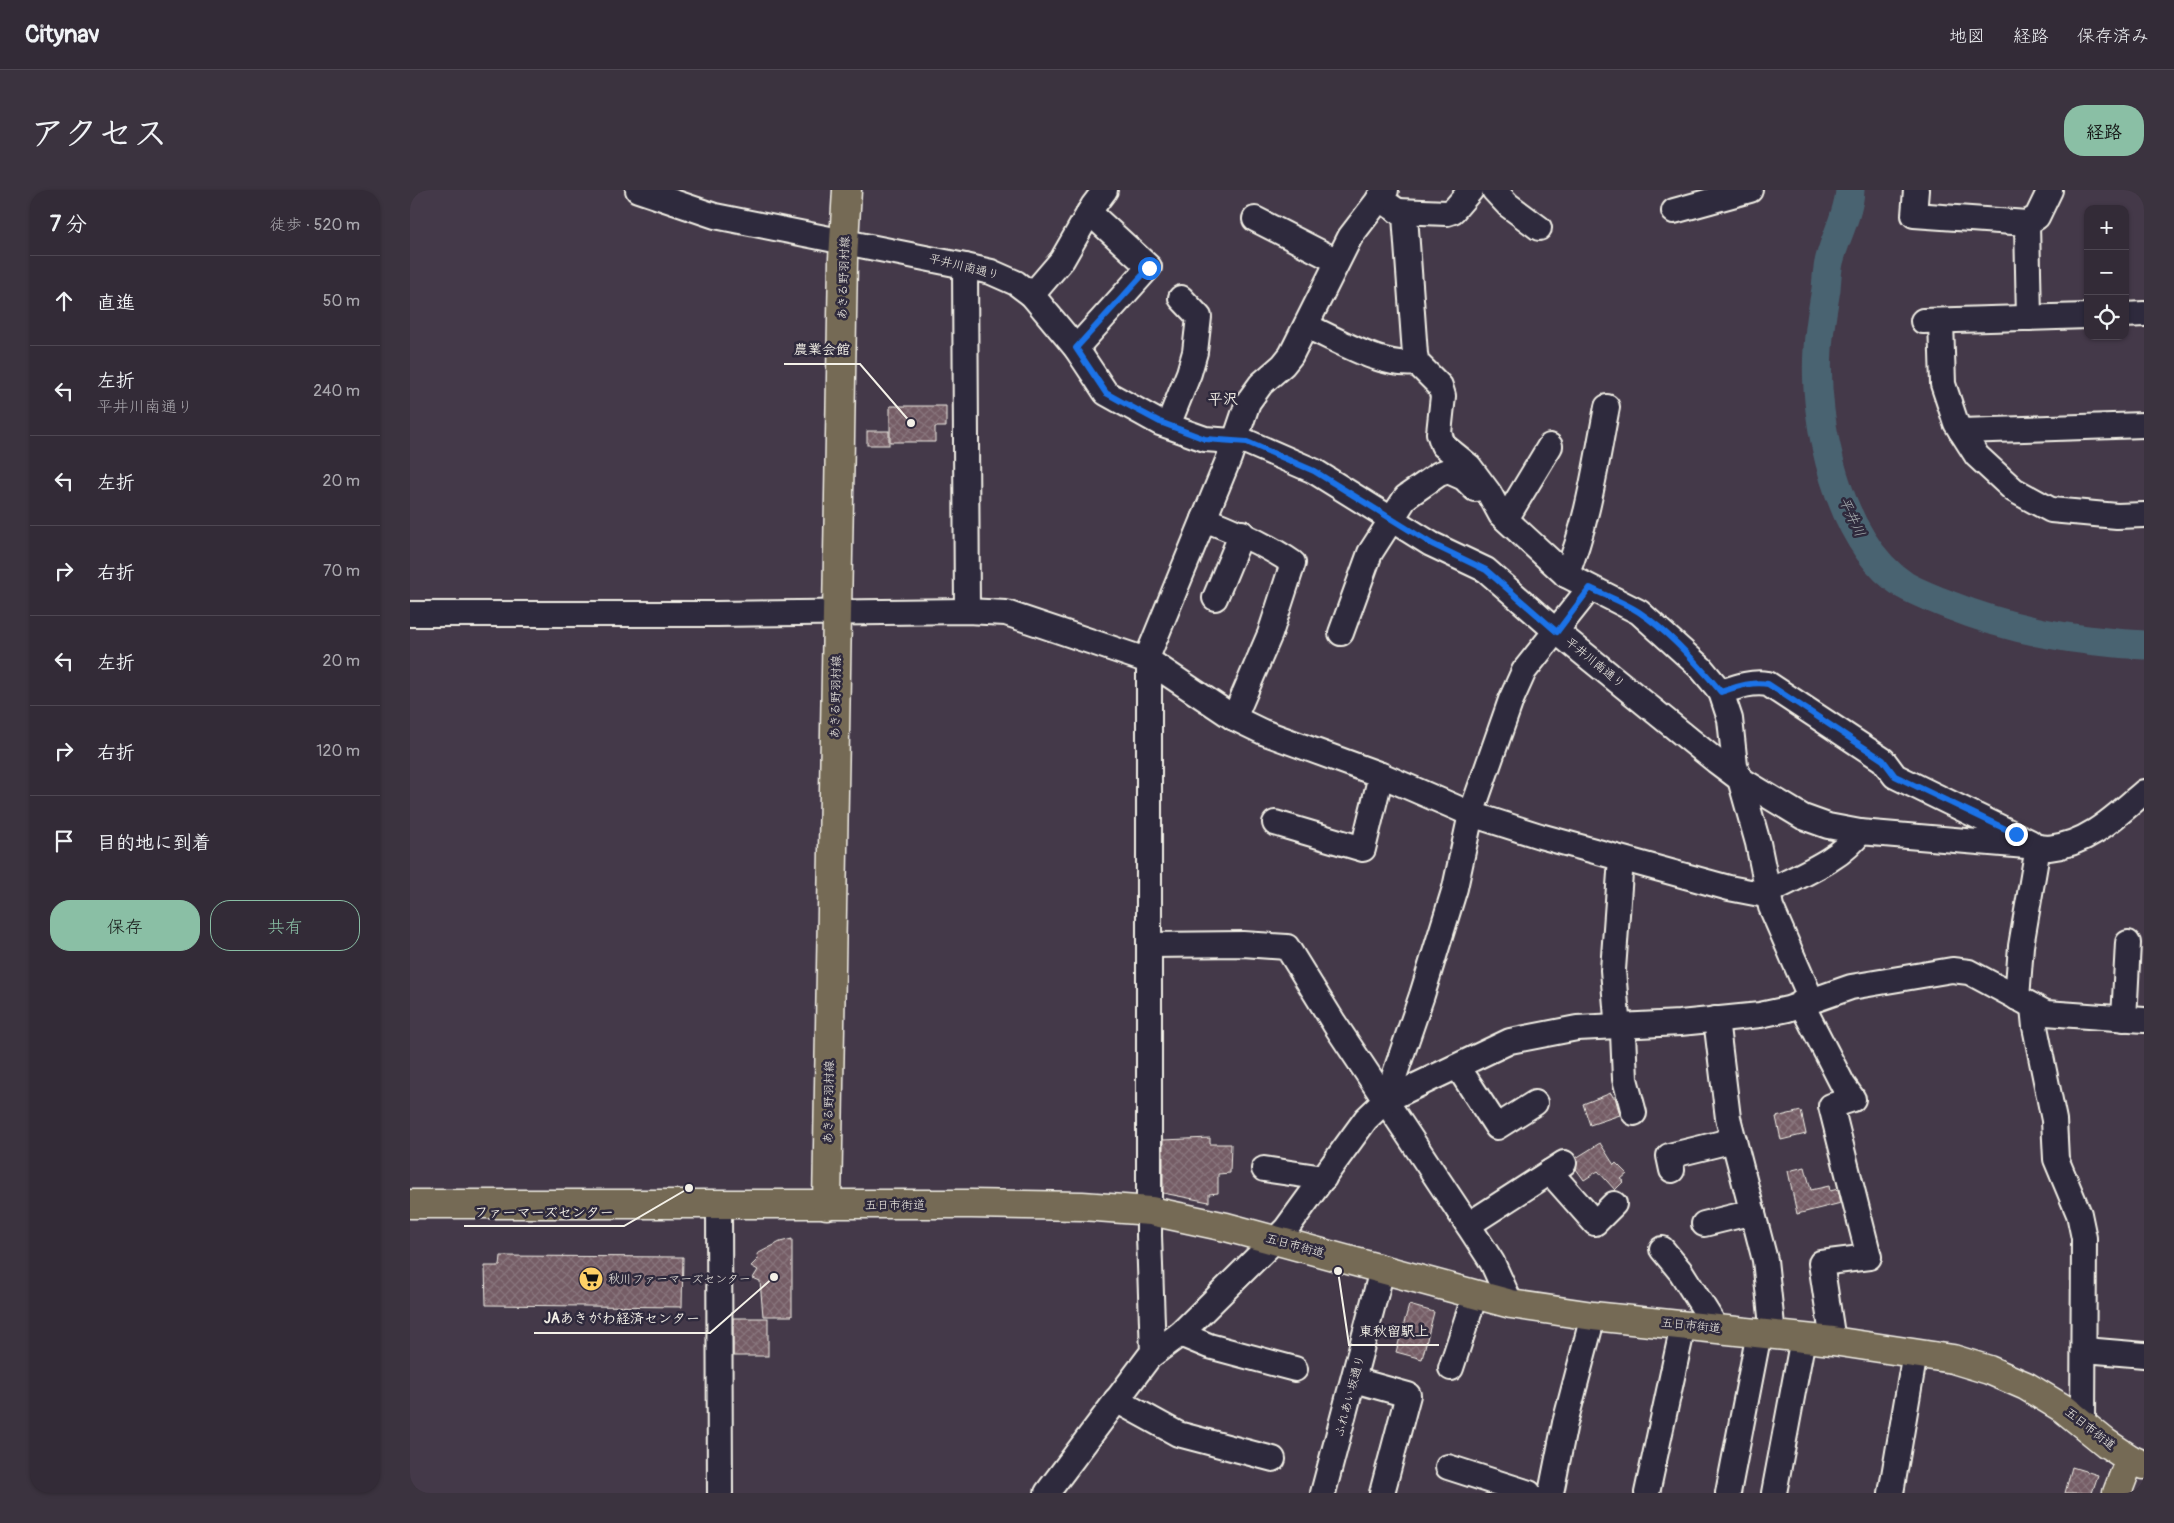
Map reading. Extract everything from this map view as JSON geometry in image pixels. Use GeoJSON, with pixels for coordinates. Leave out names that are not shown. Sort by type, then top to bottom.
{"type":"FeatureCollection","features":[{"type":"Feature","properties":{"kind":"main road","name":"あきる野羽村線"},"geometry":{"type":"LineString","coordinates":[[827,1205],[843,259],[847,198]]}},
{"type":"Feature","properties":{"kind":"main road","name":"五日市街道"},"geometry":{"type":"LineString","coordinates":[[410,1204],[1064,1206],[1151,1211],[1226,1227],[1512,1304],[1593,1316],[1833,1341],[1953,1359],[1989,1370],[2026,1386],[2064,1409],[2137,1462]]}},
{"type":"Feature","properties":{"kind":"main road"},"geometry":{"type":"LineString","coordinates":[[2117,1493],[2137,1462]]}},
{"type":"Feature","properties":{"kind":"street","name":"平井川南通り"},"geometry":{"type":"LineString","coordinates":[[638,190],[715,216],[965,266],[991,272],[1016,283],[1032,295],[1076,348],[1106,393],[1168,426],[1205,439],[1247,442],[1314,471],[1432,544],[1486,570],[1557,632],[1740,779],[1803,817],[1828,826],[1860,832],[2038,847],[2062,846],[2077,842],[2103,826],[2144,792]]}},
{"type":"Feature","properties":{"kind":"street"},"geometry":{"type":"LineString","coordinates":[[1032,295],[1062,260],[1089,212],[1105,190]]}},
{"type":"Feature","properties":{"kind":"street"},"geometry":{"type":"LineString","coordinates":[[1387,200],[1447,213],[1453,211],[1471,190]]}},
{"type":"Feature","properties":{"kind":"street"},"geometry":{"type":"LineString","coordinates":[[1494,190],[1508,205],[1539,228]]}},
{"type":"Feature","properties":{"kind":"street"},"geometry":{"type":"LineString","coordinates":[[1674,208],[1750,190]]}},
{"type":"Feature","properties":{"kind":"street"},"geometry":{"type":"LineString","coordinates":[[1916,190],[1914,215],[2027,223],[2037,217],[2050,190]]}},
{"type":"Feature","properties":{"kind":"street"},"geometry":{"type":"LineString","coordinates":[[1153,1353],[1149,1236],[1151,1211],[1149,653],[1235,442],[1251,395],[1283,365],[1306,326],[1350,237],[1387,200]]}},
{"type":"Feature","properties":{"kind":"street"},"geometry":{"type":"LineString","coordinates":[[1387,200],[1406,216],[1408,280],[1414,354],[1417,364],[1440,386],[1443,396],[1439,433],[1443,445],[1469,466],[1489,493],[1503,517]]}},
{"type":"Feature","properties":{"kind":"street"},"geometry":{"type":"LineString","coordinates":[[1076,348],[1149,268],[1089,212]]}},
{"type":"Feature","properties":{"kind":"street"},"geometry":{"type":"LineString","coordinates":[[1255,218],[1337,261]]}},
{"type":"Feature","properties":{"kind":"street"},"geometry":{"type":"LineString","coordinates":[[2027,223],[2029,318]]}},
{"type":"Feature","properties":{"kind":"street"},"geometry":{"type":"LineString","coordinates":[[965,266],[967,611]]}},
{"type":"Feature","properties":{"kind":"street"},"geometry":{"type":"LineString","coordinates":[[1168,426],[1195,352],[1199,318],[1181,298]]}},
{"type":"Feature","properties":{"kind":"street"},"geometry":{"type":"LineString","coordinates":[[2129,315],[2144,314]]}},
{"type":"Feature","properties":{"kind":"street"},"geometry":{"type":"LineString","coordinates":[[2084,316],[1932,321],[1943,384],[1961,431],[1978,456],[2014,490],[2051,510],[2117,516],[2144,515]]}},
{"type":"Feature","properties":{"kind":"street"},"geometry":{"type":"LineString","coordinates":[[1306,326],[1360,352],[1403,365],[1417,364]]}},
{"type":"Feature","properties":{"kind":"street"},"geometry":{"type":"LineString","coordinates":[[1566,575],[1574,557],[1607,407]]}},
{"type":"Feature","properties":{"kind":"street"},"geometry":{"type":"LineString","coordinates":[[1961,431],[2144,425]]}},
{"type":"Feature","properties":{"kind":"street"},"geometry":{"type":"LineString","coordinates":[[1503,517],[1550,446]]}},
{"type":"Feature","properties":{"kind":"street"},"geometry":{"type":"LineString","coordinates":[[1341,633],[1370,553],[1406,497],[1439,474],[1448,471],[1464,478],[1566,575],[1638,612],[1701,668],[1721,692],[1730,719],[1735,766],[1758,843],[1768,892],[1806,1001],[1844,1085],[1853,1099],[1831,1106],[1869,1256],[1821,1263],[1833,1341]]}},
{"type":"Feature","properties":{"kind":"street"},"geometry":{"type":"LineString","coordinates":[[1204,519],[1242,533],[1272,549],[1293,564],[1270,634],[1234,718]]}},
{"type":"Feature","properties":{"kind":"street"},"geometry":{"type":"LineString","coordinates":[[1215,598],[1242,533]]}},
{"type":"Feature","properties":{"kind":"street"},"geometry":{"type":"LineString","coordinates":[[1386,1100],[1422,995],[1452,897],[1470,814],[1520,679],[1590,588]]}},
{"type":"Feature","properties":{"kind":"street"},"geometry":{"type":"LineString","coordinates":[[410,614],[967,611],[1006,613],[1149,661],[1166,670],[1234,718],[1279,739],[1381,775],[1470,814],[1621,859],[1729,888],[1760,894],[1768,892],[1838,854],[1854,841],[1860,832]]}},
{"type":"Feature","properties":{"kind":"street"},"geometry":{"type":"LineString","coordinates":[[1721,692],[1754,683],[1768,684],[1883,760],[1895,776],[2016,834],[2038,847],[2021,946],[2025,1002],[2034,1027],[2054,1120],[2056,1159],[2079,1214],[2084,1238],[2085,1350],[2083,1424]]}},
{"type":"Feature","properties":{"kind":"street"},"geometry":{"type":"LineString","coordinates":[[1275,823],[1363,849],[1381,775]]}},
{"type":"Feature","properties":{"kind":"street"},"geometry":{"type":"LineString","coordinates":[[1621,859],[1613,970],[1617,1018],[1623,1033],[1625,1079],[1634,1113]]}},
{"type":"Feature","properties":{"kind":"street"},"geometry":{"type":"LineString","coordinates":[[1047,1493],[1153,1353],[1180,1334],[1286,1229],[1366,1119],[1386,1100],[1510,1041],[1577,1028],[1620,1027],[1760,1015],[1788,1009],[1806,1001],[1851,987],[1952,970],[1969,972],[2046,1013],[2134,1019],[2128,943]]}},
{"type":"Feature","properties":{"kind":"street"},"geometry":{"type":"LineString","coordinates":[[1150,945],[1244,944],[1287,948],[1415,1148],[1492,1262],[1512,1304]]}},
{"type":"Feature","properties":{"kind":"street"},"geometry":{"type":"LineString","coordinates":[[1716,1019],[1728,1118],[1754,1212],[1764,1260],[1766,1334],[1728,1493]]}},
{"type":"Feature","properties":{"kind":"street"},"geometry":{"type":"LineString","coordinates":[[1458,1067],[1497,1127],[1535,1103]]}},
{"type":"Feature","properties":{"kind":"street"},"geometry":{"type":"LineString","coordinates":[[1672,1170],[1669,1156],[1734,1140]]}},
{"type":"Feature","properties":{"kind":"street"},"geometry":{"type":"LineString","coordinates":[[1468,1225],[1557,1168],[1594,1223],[1614,1204]]}},
{"type":"Feature","properties":{"kind":"street"},"geometry":{"type":"LineString","coordinates":[[1264,1169],[1324,1178]]}},
{"type":"Feature","properties":{"kind":"street"},"geometry":{"type":"LineString","coordinates":[[719,1204],[720,1493]]}},
{"type":"Feature","properties":{"kind":"street"},"geometry":{"type":"LineString","coordinates":[[1704,1224],[1754,1212]]}},
{"type":"Feature","properties":{"kind":"street"},"geometry":{"type":"LineString","coordinates":[[1662,1248],[1681,1272],[1717,1329]]}},
{"type":"Feature","properties":{"kind":"street","name":"ふれあい坂通り"},"geometry":{"type":"LineString","coordinates":[[1323,1493],[1382,1270]]}},
{"type":"Feature","properties":{"kind":"street"},"geometry":{"type":"LineString","coordinates":[[1451,1368],[1475,1295]]}},
{"type":"Feature","properties":{"kind":"street"},"geometry":{"type":"LineString","coordinates":[[1551,1493],[1565,1423],[1593,1316]]}},
{"type":"Feature","properties":{"kind":"street"},"geometry":{"type":"LineString","coordinates":[[1647,1493],[1683,1326]]}},
{"type":"Feature","properties":{"kind":"street"},"geometry":{"type":"LineString","coordinates":[[1180,1334],[1209,1346],[1295,1369]]}},
{"type":"Feature","properties":{"kind":"street"},"geometry":{"type":"LineString","coordinates":[[1774,1493],[1803,1338]]}},
{"type":"Feature","properties":{"kind":"street"},"geometry":{"type":"LineString","coordinates":[[2085,1350],[2144,1355]]}},
{"type":"Feature","properties":{"kind":"street"},"geometry":{"type":"LineString","coordinates":[[1891,1493],[1915,1353]]}},
{"type":"Feature","properties":{"kind":"street"},"geometry":{"type":"LineString","coordinates":[[1354,1380],[1408,1395],[1382,1493]]}},
{"type":"Feature","properties":{"kind":"street"},"geometry":{"type":"LineString","coordinates":[[1116,1400],[1178,1434],[1273,1459]]}},
{"type":"Feature","properties":{"kind":"street"},"geometry":{"type":"LineString","coordinates":[[1448,1467],[1529,1493]]}},
{"type":"Feature","properties":{"kind":"building"},"geometry":{"type":"Polygon","coordinates":[[[890,406],[946,406],[946,427],[935,427],[935,442],[890,442],[890,406]]]}},
{"type":"Feature","properties":{"kind":"building"},"geometry":{"type":"Polygon","coordinates":[[[867,431],[889,431],[889,445],[867,445],[867,431]]]}},
{"type":"Feature","properties":{"kind":"building"},"geometry":{"type":"Polygon","coordinates":[[[1611,1093],[1615,1097],[1620,1115],[1590,1125],[1583,1104],[1611,1093]]]}},
{"type":"Feature","properties":{"kind":"building"},"geometry":{"type":"Polygon","coordinates":[[[1801,1111],[1806,1134],[1781,1140],[1776,1117],[1801,1111]]]}},
{"type":"Feature","properties":{"kind":"building"},"geometry":{"type":"Polygon","coordinates":[[[1210,1138],[1210,1144],[1231,1144],[1230,1173],[1218,1174],[1218,1193],[1209,1194],[1209,1202],[1163,1193],[1163,1140],[1210,1138]]]}},
{"type":"Feature","properties":{"kind":"building"},"geometry":{"type":"Polygon","coordinates":[[[1600,1143],[1614,1165],[1616,1163],[1627,1174],[1621,1179],[1624,1181],[1615,1190],[1598,1171],[1584,1180],[1576,1169],[1576,1158],[1600,1143]]]}},
{"type":"Feature","properties":{"kind":"building"},"geometry":{"type":"Polygon","coordinates":[[[1805,1167],[1811,1190],[1829,1186],[1830,1191],[1838,1189],[1841,1203],[1797,1214],[1788,1171],[1805,1167]]]}},
{"type":"Feature","properties":{"kind":"building"},"geometry":{"type":"Polygon","coordinates":[[[792,1239],[792,1316],[763,1316],[760,1281],[753,1278],[758,1270],[751,1266],[758,1259],[757,1254],[780,1242],[792,1239]]]}},
{"type":"Feature","properties":{"kind":"building"},"geometry":{"type":"Polygon","coordinates":[[[501,1256],[683,1257],[682,1307],[486,1305],[485,1266],[500,1266],[501,1256]]]}},
{"type":"Feature","properties":{"kind":"building"},"geometry":{"type":"Polygon","coordinates":[[[1409,1305],[1434,1312],[1422,1359],[1396,1352],[1409,1305]]]}},
{"type":"Feature","properties":{"kind":"building"},"geometry":{"type":"Polygon","coordinates":[[[733,1318],[768,1318],[768,1356],[733,1356],[733,1318]]]}},
{"type":"Feature","properties":{"kind":"building"},"geometry":{"type":"Polygon","coordinates":[[[2072,1467],[2098,1475],[2092,1493],[2065,1493],[2072,1467]]]}},
{"type":"Feature","properties":{"kind":"waterway","name":"平井川"},"geometry":{"type":"LineString","coordinates":[[1850,190],[1845,215],[1833,247],[1828,268],[1821,318],[1818,378],[1820,411],[1834,478],[1846,511],[1862,540],[1881,566],[1904,585],[1926,596],[1973,614],[1997,622],[2045,633],[2093,641],[2144,645]]}},
{"type":"Feature","properties":{"kind":"place","name":"農業会館"},"geometry":{"type":"Point","coordinates":[911,423]}},
{"type":"Feature","properties":{"kind":"place","name":"ファーマーズセンター"},"geometry":{"type":"Point","coordinates":[689,1188]}},
{"type":"Feature","properties":{"kind":"place","name":"東秋留駅上"},"geometry":{"type":"Point","coordinates":[1338,1271]}},
{"type":"Feature","properties":{"kind":"place","name":"JAあきがわ経済センター"},"geometry":{"type":"Point","coordinates":[774,1277]}},
{"type":"Feature","properties":{"kind":"place","name":"秋川ファーマーズセンター"},"geometry":{"type":"Point","coordinates":[591,1279]}},
{"type":"Feature","properties":{"kind":"district","name":"平沢"},"geometry":{"type":"Point","coordinates":[1223,399]}},
{"type":"Feature","properties":{"kind":"route"},"geometry":{"type":"LineString","coordinates":[[1149,268],[1076,348],[1106,393],[1160,422],[1205,439],[1247,442],[1314,471],[1432,544],[1486,570],[1557,632],[1590,588],[1621,603],[1638,612],[1673,641],[1701,668],[1721,692],[1749,684],[1768,684],[1883,760],[1895,776],[1931,795],[2016,834]]}}]}
